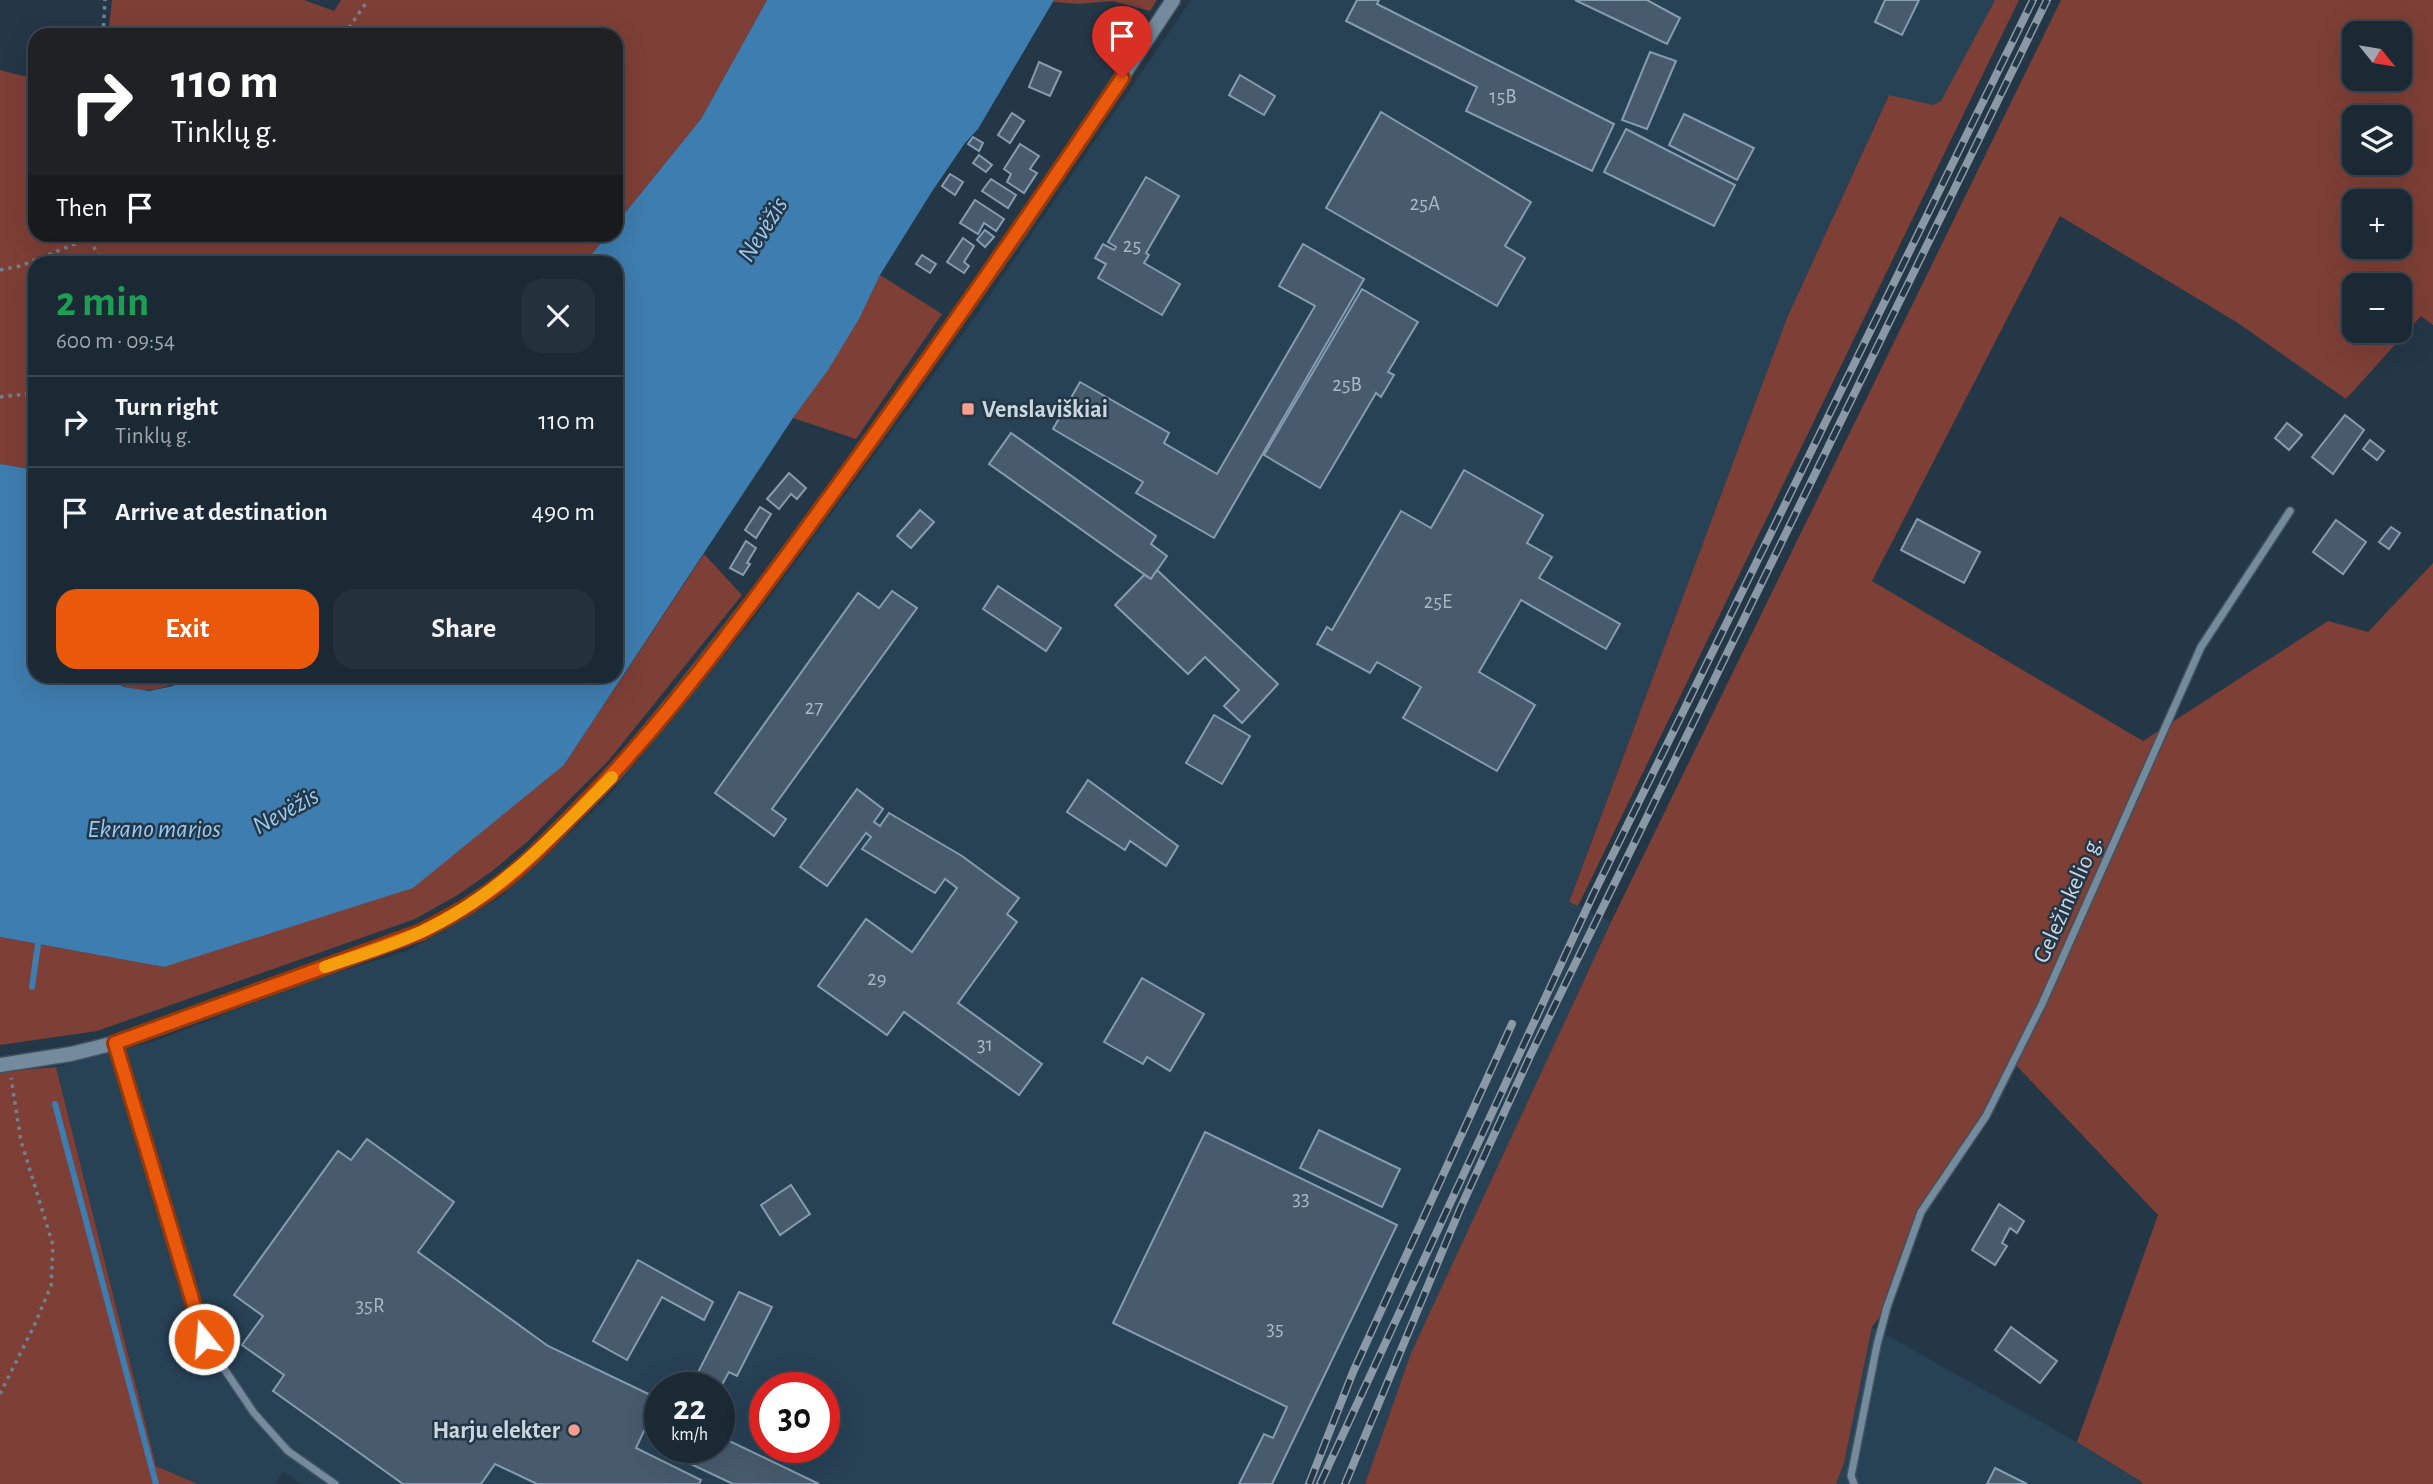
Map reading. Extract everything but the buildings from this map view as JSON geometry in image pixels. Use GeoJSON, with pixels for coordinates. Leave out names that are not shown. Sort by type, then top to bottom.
{"type":"FeatureCollection","features":[{"type":"Feature","properties":{"kind":"main road"},"geometry":{"type":"LineString","coordinates":[[4,1064],[71,1054],[115,1043],[421,932],[463,909],[534,855],[616,772],[758,594],[874,437],[1020,230],[1173,0]]}},
{"type":"Feature","properties":{"kind":"street","name":"Geležinkelio g."},"geometry":{"type":"LineString","coordinates":[[1854,1484],[1851,1476],[1877,1345],[1887,1307],[1921,1212],[1986,1116],[2036,1016],[2201,648],[2290,511]]}},
{"type":"Feature","properties":{"kind":"street"},"geometry":{"type":"LineString","coordinates":[[115,1043],[204,1339],[254,1413],[288,1451],[335,1484]]}},
{"type":"Feature","properties":{"kind":"path"},"geometry":{"type":"LineString","coordinates":[[103,28],[105,0]]}},
{"type":"Feature","properties":{"kind":"path"},"geometry":{"type":"LineString","coordinates":[[349,28],[368,0]]}},
{"type":"Feature","properties":{"kind":"path"},"geometry":{"type":"LineString","coordinates":[[46,256],[82,242]]}},
{"type":"Feature","properties":{"kind":"path"},"geometry":{"type":"LineString","coordinates":[[0,270],[28,263]]}},
{"type":"Feature","properties":{"kind":"path"},"geometry":{"type":"LineString","coordinates":[[0,397],[28,394]]}},
{"type":"Feature","properties":{"kind":"path"},"geometry":{"type":"LineString","coordinates":[[0,1394],[51,1286],[53,1245],[21,1141],[4,1064]]}},
{"type":"Feature","properties":{"kind":"shaded area"},"geometry":{"type":"Polygon","coordinates":[[[112,0],[304,0],[334,11],[341,0],[767,0],[701,119],[623,215],[623,28],[109,28],[112,0]]]}},
{"type":"Feature","properties":{"kind":"shaded area"},"geometry":{"type":"Polygon","coordinates":[[[1157,0],[1150,11],[1112,1],[1079,4],[1053,2],[1157,0]]]}},
{"type":"Feature","properties":{"kind":"shaded area"},"geometry":{"type":"Polygon","coordinates":[[[1191,0],[1995,0],[1942,101],[1933,105],[1888,96],[1787,318],[1569,901],[1611,922],[1411,1353],[1365,1484],[302,1484],[283,1471],[275,1484],[198,1484],[156,1466],[56,1067],[155,1041],[316,979],[407,951],[498,899],[606,799],[756,616],[967,329],[1191,0]]]}},
{"type":"Feature","properties":{"kind":"shaded area"},"geometry":{"type":"Polygon","coordinates":[[[1995,0],[2019,0],[1578,906],[1569,902],[1787,318],[1889,95],[1933,105],[1941,101],[1995,0]]]}},
{"type":"Feature","properties":{"kind":"shaded area"},"geometry":{"type":"Polygon","coordinates":[[[2061,0],[2433,0],[2433,325],[2421,316],[2412,326],[2412,273],[2342,273],[2342,343],[2397,343],[2346,399],[2238,323],[2060,216],[1872,581],[2143,741],[2328,621],[2368,632],[2433,563],[2433,1484],[2142,1484],[2077,1442],[2158,1215],[2013,1062],[1986,1116],[1921,1212],[1887,1307],[1872,1327],[1844,1463],[1836,1484],[1365,1484],[1411,1353],[1611,922],[2061,0]]]}},
{"type":"Feature","properties":{"kind":"shaded area"},"geometry":{"type":"Polygon","coordinates":[[[0,70],[28,77],[28,242],[602,242],[590,256],[28,256],[28,469],[0,464],[0,70]]]}},
{"type":"Feature","properties":{"kind":"shaded area"},"geometry":{"type":"Polygon","coordinates":[[[880,275],[942,314],[856,439],[793,418],[840,348],[880,275]]]}},
{"type":"Feature","properties":{"kind":"shaded area"},"geometry":{"type":"Polygon","coordinates":[[[704,554],[742,595],[609,760],[527,842],[491,872],[415,919],[97,1031],[0,1045],[0,937],[164,967],[564,765],[618,683],[623,683],[623,676],[704,554]]]}},
{"type":"Feature","properties":{"kind":"shaded area"},"geometry":{"type":"Polygon","coordinates":[[[116,683],[176,683],[146,690],[116,683]]]}},
{"type":"Feature","properties":{"kind":"shaded area"},"geometry":{"type":"Polygon","coordinates":[[[56,1067],[156,1466],[198,1484],[0,1484],[0,1072],[56,1067]]]}},
{"type":"Feature","properties":{"kind":"shaded area"},"geometry":{"type":"Polygon","coordinates":[[[1872,1327],[2077,1442],[2143,1482],[2142,1484],[1836,1484],[1844,1463],[1872,1327]]]}},
{"type":"Feature","properties":{"kind":"water","name":"Ekrano marios"},"geometry":{"type":"Polygon","coordinates":[[[767,0],[1054,0],[978,129],[965,143],[931,193],[880,275],[859,319],[828,370],[793,418],[623,676],[623,256],[590,256],[602,242],[623,242],[623,215],[701,119],[767,0]]]}},
{"type":"Feature","properties":{"kind":"water","name":"Ekrano marios"},"geometry":{"type":"Polygon","coordinates":[[[0,464],[28,469],[28,683],[117,683],[124,687],[149,691],[178,683],[618,683],[564,765],[413,888],[164,967],[0,937],[0,464]]]}},
{"type":"Feature","properties":{"kind":"waterway"},"geometry":{"type":"LineString","coordinates":[[32,987],[38,944]]}},
{"type":"Feature","properties":{"kind":"waterway"},"geometry":{"type":"LineString","coordinates":[[55,1104],[156,1484]]}},
{"type":"Feature","properties":{"kind":"railway"},"geometry":{"type":"LineString","coordinates":[[1320,1484],[1593,895],[2033,0]]}},
{"type":"Feature","properties":{"kind":"railway"},"geometry":{"type":"LineString","coordinates":[[1345,1484],[1460,1209],[1530,1056],[2047,0]]}},
{"type":"Feature","properties":{"kind":"railway"},"geometry":{"type":"LineString","coordinates":[[1309,1484],[1353,1372],[1512,1024]]}},
{"type":"Feature","properties":{"kind":"slow traffic"},"geometry":{"type":"LineString","coordinates":[[325,967],[421,932],[463,909],[534,855],[612,777]]}},
{"type":"Feature","properties":{"kind":"place","name":"Venslaviškiai"},"geometry":{"type":"Point","coordinates":[968,409]}},
{"type":"Feature","properties":{"kind":"place","name":"Harju elekter"},"geometry":{"type":"Point","coordinates":[574,1430]}},
{"type":"Feature","properties":{"kind":"route"},"geometry":{"type":"LineString","coordinates":[[204,1339],[115,1043],[421,932],[463,909],[534,855],[616,772],[758,594],[869,444],[1020,230],[1122,78]]}},
{"type":"Feature","properties":{"kind":"water label","name":"Nevėžis"},"geometry":{"type":"Point","coordinates":[762,229]}},
{"type":"Feature","properties":{"kind":"water label","name":"Nevėžis"},"geometry":{"type":"Point","coordinates":[285,810]}}]}
